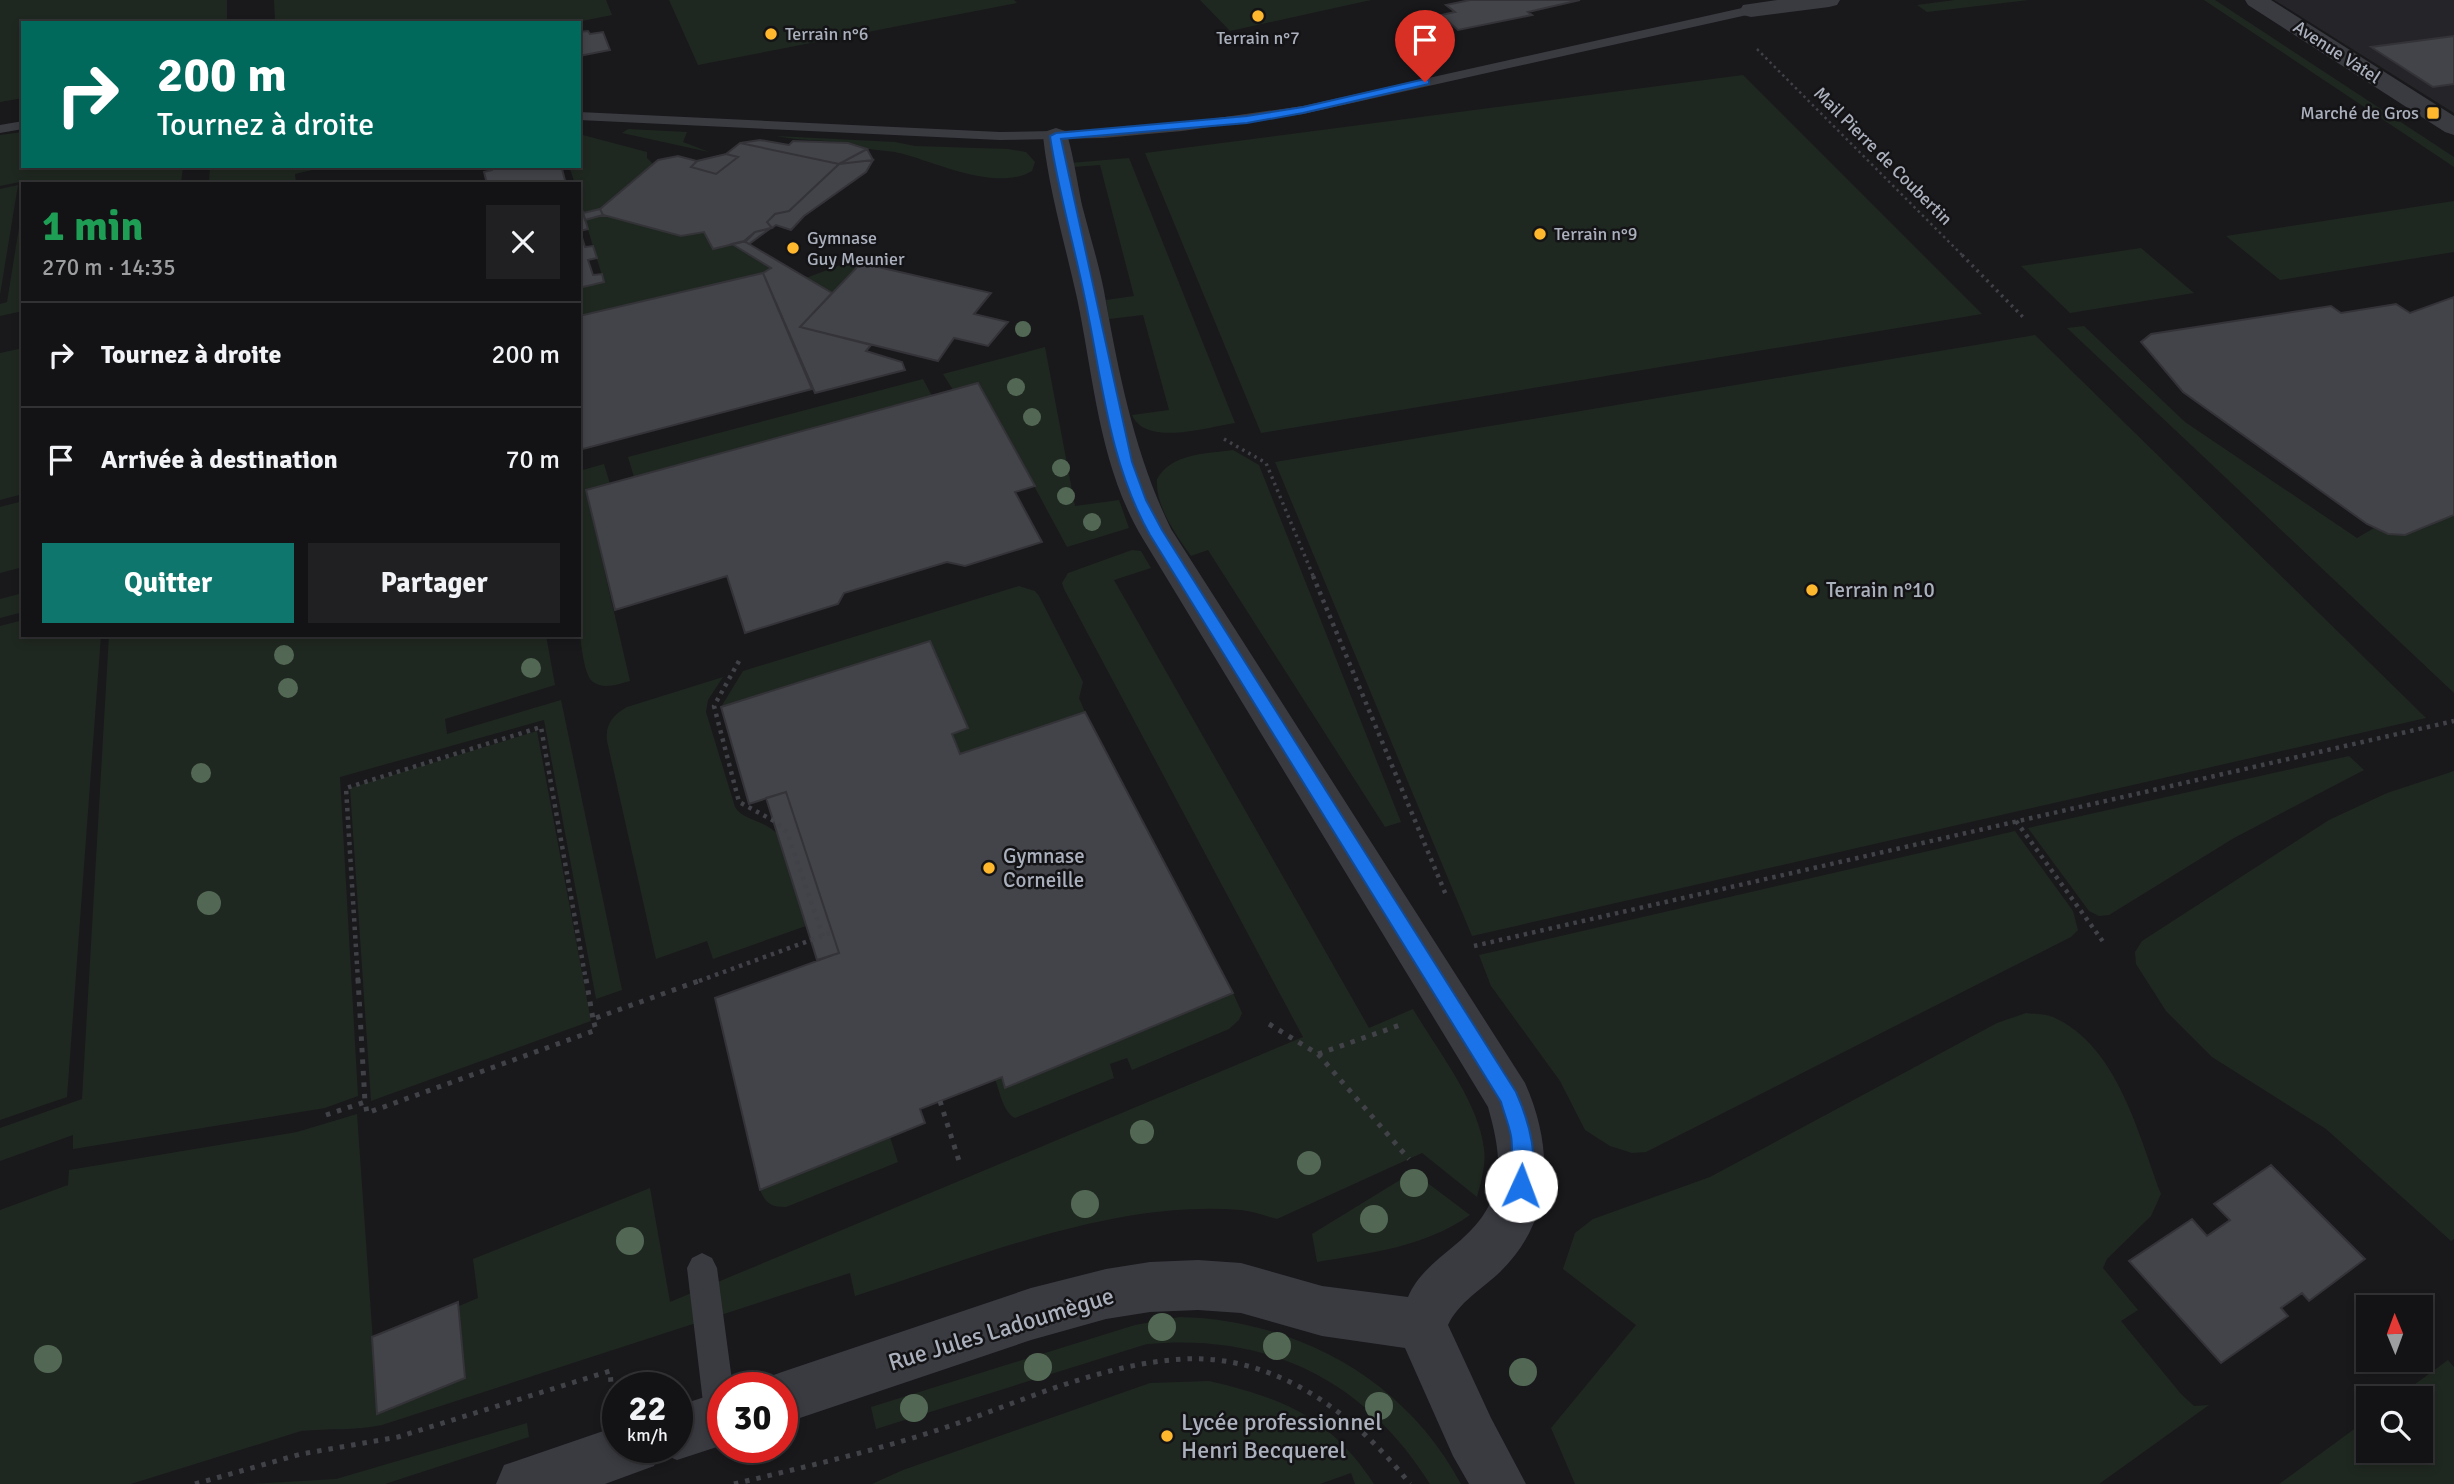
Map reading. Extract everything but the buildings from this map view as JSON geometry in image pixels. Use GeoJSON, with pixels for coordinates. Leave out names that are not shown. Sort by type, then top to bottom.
{"type":"FeatureCollection","features":[{"type":"Feature","properties":{"kind":"street"},"geometry":{"type":"LineString","coordinates":[[1751,10],[1829,0]]}},
{"type":"Feature","properties":{"kind":"street","name":"Avenue Vatel"},"geometry":{"type":"LineString","coordinates":[[2256,0],[2454,127]]}},
{"type":"Feature","properties":{"kind":"street"},"geometry":{"type":"LineString","coordinates":[[1056,136],[1060,169],[1092,302],[1095,328],[1125,462],[1139,500],[1155,531],[1509,1099],[1521,1135],[1524,1170],[1518,1203],[1508,1224],[1487,1250],[1435,1298],[1421,1325],[1472,1437],[1499,1484]]}},
{"type":"Feature","properties":{"kind":"street","name":"Rue Jules Ladoumègue"},"geometry":{"type":"LineString","coordinates":[[798,1393],[1031,1314],[1106,1294],[1150,1287],[1198,1285],[1241,1288],[1322,1311],[1421,1325]]}},
{"type":"Feature","properties":{"kind":"street"},"geometry":{"type":"LineString","coordinates":[[523,1484],[602,1458]]}},
{"type":"Feature","properties":{"kind":"lane"},"geometry":{"type":"LineString","coordinates":[[581,116],[949,135],[1056,136],[1181,127],[1303,110],[1722,14],[1751,10]]}},
{"type":"Feature","properties":{"kind":"lane"},"geometry":{"type":"LineString","coordinates":[[0,129],[21,125]]}},
{"type":"Feature","properties":{"kind":"lane"},"geometry":{"type":"LineString","coordinates":[[702,1268],[707,1423]]}},
{"type":"Feature","properties":{"kind":"path","name":"Mail Pierre de Coubertin"},"geometry":{"type":"LineString","coordinates":[[1722,14],[2023,317]]}},
{"type":"Feature","properties":{"kind":"path"},"geometry":{"type":"LineString","coordinates":[[1224,439],[1266,463],[1446,896]]}},
{"type":"Feature","properties":{"kind":"path"},"geometry":{"type":"LineString","coordinates":[[739,661],[715,706],[739,802],[753,812],[780,822],[787,832],[822,936]]}},
{"type":"Feature","properties":{"kind":"path"},"geometry":{"type":"LineString","coordinates":[[1475,946],[2454,721]]}},
{"type":"Feature","properties":{"kind":"path"},"geometry":{"type":"LineString","coordinates":[[541,727],[593,1019],[596,1030],[367,1113],[346,788],[541,727]]}},
{"type":"Feature","properties":{"kind":"path"},"geometry":{"type":"LineString","coordinates":[[2016,821],[2104,943]]}},
{"type":"Feature","properties":{"kind":"path"},"geometry":{"type":"LineString","coordinates":[[593,1019],[833,932]]}},
{"type":"Feature","properties":{"kind":"path"},"geometry":{"type":"LineString","coordinates":[[1318,1054],[1387,1030],[1448,1004]]}},
{"type":"Feature","properties":{"kind":"path"},"geometry":{"type":"LineString","coordinates":[[1269,1024],[1318,1054],[1409,1159]]}},
{"type":"Feature","properties":{"kind":"path"},"geometry":{"type":"LineString","coordinates":[[940,1101],[960,1161]]}},
{"type":"Feature","properties":{"kind":"path"},"geometry":{"type":"LineString","coordinates":[[326,1115],[365,1102]]}},
{"type":"Feature","properties":{"kind":"path"},"geometry":{"type":"LineString","coordinates":[[734,1484],[881,1449],[1109,1373],[1186,1359],[1244,1366],[1283,1378],[1326,1402],[1376,1442],[1410,1484]]}},
{"type":"Feature","properties":{"kind":"path"},"geometry":{"type":"LineString","coordinates":[[195,1484],[301,1454],[398,1437],[602,1373]]}},
{"type":"Feature","properties":{"kind":"shaded area"},"geometry":{"type":"Polygon","coordinates":[[[0,0],[227,0],[227,21],[21,21],[21,98],[0,102],[0,0]]]}},
{"type":"Feature","properties":{"kind":"shaded area"},"geometry":{"type":"Polygon","coordinates":[[[274,0],[606,0],[612,15],[581,21],[275,21],[274,0]]]}},
{"type":"Feature","properties":{"kind":"shaded area","name":"Terrain n°6"},"geometry":{"type":"Polygon","coordinates":[[[669,0],[1014,0],[1017,3],[698,65],[669,0]]]}},
{"type":"Feature","properties":{"kind":"shaded area","name":"Terrain n°7"},"geometry":{"type":"Polygon","coordinates":[[[1200,0],[1371,0],[1230,31],[1200,0]]]}},
{"type":"Feature","properties":{"kind":"shaded area"},"geometry":{"type":"Polygon","coordinates":[[[1955,0],[2029,0],[1927,12],[1917,5],[1955,0]]]}},
{"type":"Feature","properties":{"kind":"shaded area"},"geometry":{"type":"Polygon","coordinates":[[[2204,0],[2215,0],[2454,157],[2454,167],[2204,0]]]}},
{"type":"Feature","properties":{"kind":"shaded area"},"geometry":{"type":"Polygon","coordinates":[[[2274,0],[2454,0],[2454,113],[2284,6],[2274,0]]]}},
{"type":"Feature","properties":{"kind":"shaded area","name":"Terrain n°9"},"geometry":{"type":"Polygon","coordinates":[[[1743,75],[1982,314],[1261,433],[1145,153],[1743,75]]]}},
{"type":"Feature","properties":{"kind":"shaded area"},"geometry":{"type":"Polygon","coordinates":[[[628,129],[687,132],[683,142],[709,152],[622,133],[628,129]]]}},
{"type":"Feature","properties":{"kind":"shaded area"},"geometry":{"type":"Polygon","coordinates":[[[21,132],[21,168],[183,168],[181,182],[25,181],[0,186],[0,135],[21,132]]]}},
{"type":"Feature","properties":{"kind":"shaded area"},"geometry":{"type":"Polygon","coordinates":[[[581,135],[647,152],[647,158],[653,164],[600,209],[583,213],[581,182],[574,182],[570,168],[581,168],[581,135]]]}},
{"type":"Feature","properties":{"kind":"shaded area"},"geometry":{"type":"Polygon","coordinates":[[[776,136],[895,142],[915,146],[1008,149],[1026,152],[1035,162],[1032,171],[1019,176],[987,177],[853,144],[776,136]]]}},
{"type":"Feature","properties":{"kind":"shaded area"},"geometry":{"type":"Polygon","coordinates":[[[1129,158],[1235,423],[1194,431],[1164,433],[1139,425],[1132,415],[1169,410],[1143,315],[1109,319],[1106,300],[1134,296],[1100,165],[1073,167],[1070,163],[1129,158]]]}},
{"type":"Feature","properties":{"kind":"shaded area"},"geometry":{"type":"Polygon","coordinates":[[[210,168],[320,168],[295,174],[296,182],[209,182],[210,168]]]}},
{"type":"Feature","properties":{"kind":"shaded area"},"geometry":{"type":"Polygon","coordinates":[[[18,185],[0,295],[0,189],[18,185]]]}},
{"type":"Feature","properties":{"kind":"shaded area"},"geometry":{"type":"Polygon","coordinates":[[[2454,201],[2454,252],[2280,280],[2226,236],[2454,201]]]}},
{"type":"Feature","properties":{"kind":"shaded area"},"geometry":{"type":"Polygon","coordinates":[[[21,215],[21,311],[0,316],[0,304],[7,302],[21,215]]]}},
{"type":"Feature","properties":{"kind":"shaded area"},"geometry":{"type":"Polygon","coordinates":[[[603,215],[681,236],[704,232],[713,249],[732,244],[771,268],[763,273],[581,316],[581,288],[604,282],[585,220],[603,215]]]}},
{"type":"Feature","properties":{"kind":"shaded area"},"geometry":{"type":"Polygon","coordinates":[[[2141,248],[2194,293],[2070,313],[2021,266],[2141,248]]]}},
{"type":"Feature","properties":{"kind":"shaded area"},"geometry":{"type":"Polygon","coordinates":[[[851,261],[861,263],[832,293],[806,278],[851,261]]]}},
{"type":"Feature","properties":{"kind":"shaded area"},"geometry":{"type":"Polygon","coordinates":[[[2084,326],[2185,422],[2357,538],[2374,528],[2395,534],[2414,532],[2454,515],[2454,693],[2067,328],[2084,326]]]}},
{"type":"Feature","properties":{"kind":"shaded area","name":"Terrain n°10"},"geometry":{"type":"Polygon","coordinates":[[[2035,335],[2426,718],[1472,936],[1275,462],[2035,335]]]}},
{"type":"Feature","properties":{"kind":"shaded area"},"geometry":{"type":"Polygon","coordinates":[[[1045,347],[1075,506],[1119,500],[1129,528],[1067,547],[979,384],[953,390],[943,374],[1045,347]]]}},
{"type":"Feature","properties":{"kind":"shaded area"},"geometry":{"type":"Polygon","coordinates":[[[21,348],[21,495],[0,500],[0,353],[21,348]]]}},
{"type":"Feature","properties":{"kind":"shaded area"},"geometry":{"type":"Polygon","coordinates":[[[923,379],[932,396],[634,477],[628,457],[923,379]]]}},
{"type":"Feature","properties":{"kind":"shaded area"},"geometry":{"type":"Polygon","coordinates":[[[1233,450],[1259,465],[1401,822],[1385,827],[1208,550],[1191,556],[1163,510],[1157,479],[1163,470],[1190,456],[1233,450]]]}},
{"type":"Feature","properties":{"kind":"shaded area"},"geometry":{"type":"Polygon","coordinates":[[[604,464],[610,484],[586,491],[630,681],[616,685],[606,686],[593,682],[586,669],[582,647],[581,470],[604,464]]]}},
{"type":"Feature","properties":{"kind":"shaded area"},"geometry":{"type":"Polygon","coordinates":[[[21,502],[21,568],[0,573],[0,507],[21,502]]]}},
{"type":"Feature","properties":{"kind":"shaded area"},"geometry":{"type":"Polygon","coordinates":[[[1132,550],[1141,551],[1151,568],[1114,580],[1369,1028],[1413,1009],[1466,1095],[1484,1149],[1484,1168],[1477,1197],[1422,1153],[1277,1219],[1241,1210],[1193,1209],[1144,1213],[1095,1222],[996,1249],[855,1296],[850,1273],[382,1425],[301,1431],[131,1484],[0,1484],[0,1210],[68,1185],[69,1170],[297,1132],[357,1114],[378,1413],[465,1377],[459,1306],[478,1298],[473,1259],[650,1188],[670,1302],[1303,1037],[1064,589],[1062,583],[1068,573],[1132,550]]]}},
{"type":"Feature","properties":{"kind":"shaded area"},"geometry":{"type":"Polygon","coordinates":[[[1019,586],[1035,591],[1039,596],[1083,682],[1079,698],[1085,712],[960,754],[952,734],[968,728],[930,641],[721,707],[743,671],[1019,586]]]}},
{"type":"Feature","properties":{"kind":"shaded area"},"geometry":{"type":"Polygon","coordinates":[[[21,594],[21,613],[0,618],[0,599],[21,594]]]}},
{"type":"Feature","properties":{"kind":"shaded area"},"geometry":{"type":"Polygon","coordinates":[[[21,621],[21,637],[101,637],[67,1097],[0,1120],[0,626],[21,621]]]}},
{"type":"Feature","properties":{"kind":"shaded area"},"geometry":{"type":"Polygon","coordinates":[[[109,637],[546,637],[555,685],[445,719],[447,734],[561,700],[622,990],[596,999],[544,720],[340,777],[358,1096],[325,1108],[73,1149],[73,1135],[0,1161],[0,1128],[82,1099],[109,637]]]}},
{"type":"Feature","properties":{"kind":"shaded area"},"geometry":{"type":"Polygon","coordinates":[[[723,677],[708,700],[706,712],[735,807],[743,815],[767,826],[778,835],[806,926],[713,959],[707,941],[656,959],[607,741],[607,730],[614,717],[627,707],[723,677]]]}},
{"type":"Feature","properties":{"kind":"shaded area"},"geometry":{"type":"Polygon","coordinates":[[[537,731],[591,1021],[371,1101],[350,788],[537,731]]]}},
{"type":"Feature","properties":{"kind":"shaded area"},"geometry":{"type":"Polygon","coordinates":[[[2349,756],[2364,770],[2234,838],[2109,915],[2099,916],[2089,911],[2028,828],[2349,756]]]}},
{"type":"Feature","properties":{"kind":"shaded area"},"geometry":{"type":"Polygon","coordinates":[[[2454,771],[2454,1239],[2451,1241],[2326,1129],[2212,1057],[2166,1011],[2136,964],[2135,952],[2142,941],[2329,820],[2387,793],[2454,771]]]}},
{"type":"Feature","properties":{"kind":"shaded area"},"geometry":{"type":"Polygon","coordinates":[[[2015,831],[2073,911],[2078,930],[2071,937],[1646,1152],[1632,1153],[1610,1146],[1585,1130],[1560,1081],[1491,986],[1479,955],[2015,831]]]}},
{"type":"Feature","properties":{"kind":"shaded area"},"geometry":{"type":"Polygon","coordinates":[[[1233,993],[1242,1013],[1229,1029],[1132,1070],[1127,1058],[1110,1064],[1114,1078],[1015,1118],[1005,1106],[995,1079],[1002,1077],[1006,1088],[1233,993]]]}},
{"type":"Feature","properties":{"kind":"shaded area"},"geometry":{"type":"Polygon","coordinates":[[[2026,1013],[2053,1017],[2075,1030],[2094,1048],[2123,1094],[2161,1194],[2151,1216],[2107,1259],[2103,1268],[2138,1310],[2121,1321],[2181,1394],[2194,1406],[2209,1405],[2099,1484],[1575,1484],[1551,1428],[1636,1325],[1563,1269],[1575,1233],[1593,1219],[1710,1177],[1997,1023],[2026,1013]]]}},
{"type":"Feature","properties":{"kind":"shaded area"},"geometry":{"type":"Polygon","coordinates":[[[890,1137],[898,1162],[786,1207],[770,1204],[764,1199],[760,1190],[890,1137]]]}},
{"type":"Feature","properties":{"kind":"shaded area"},"geometry":{"type":"Polygon","coordinates":[[[1413,1172],[1470,1215],[1435,1235],[1416,1242],[1317,1262],[1312,1234],[1413,1172]]]}},
{"type":"Feature","properties":{"kind":"shaded area"},"geometry":{"type":"Polygon","coordinates":[[[1180,1317],[1223,1321],[1265,1330],[1306,1343],[1343,1362],[1378,1386],[1410,1414],[1438,1447],[1461,1484],[1430,1484],[1404,1448],[1375,1417],[1344,1391],[1310,1371],[1273,1356],[1233,1347],[1191,1343],[1147,1344],[876,1429],[871,1407],[1135,1325],[1180,1317]]]}},
{"type":"Feature","properties":{"kind":"shaded area"},"geometry":{"type":"Polygon","coordinates":[[[2448,1360],[2454,1367],[2454,1484],[2279,1484],[2356,1428],[2356,1463],[2433,1463],[2433,1386],[2412,1386],[2448,1360]]]}},
{"type":"Feature","properties":{"kind":"shaded area","name":"Lycée professionnel Henri Becquerel"},"geometry":{"type":"Polygon","coordinates":[[[1209,1381],[1260,1395],[1303,1414],[1340,1442],[1374,1484],[1355,1484],[1351,1473],[1320,1484],[872,1484],[903,1470],[1150,1383],[1209,1381]]]}},
{"type":"Feature","properties":{"kind":"shaded area"},"geometry":{"type":"Polygon","coordinates":[[[527,1423],[529,1437],[385,1484],[251,1484],[336,1479],[527,1423]]]}},
{"type":"Feature","properties":{"kind":"place","name":"Terrain n°7"},"geometry":{"type":"Point","coordinates":[1258,16]}},
{"type":"Feature","properties":{"kind":"place","name":"Terrain n°6"},"geometry":{"type":"Point","coordinates":[771,34]}},
{"type":"Feature","properties":{"kind":"place","name":"Marché de Gros"},"geometry":{"type":"Point","coordinates":[2433,113]}},
{"type":"Feature","properties":{"kind":"place","name":"Terrain n°9"},"geometry":{"type":"Point","coordinates":[1540,234]}},
{"type":"Feature","properties":{"kind":"place","name":"Gymnase Guy Meunier"},"geometry":{"type":"Point","coordinates":[793,248]}},
{"type":"Feature","properties":{"kind":"place","name":"Terrain n°10"},"geometry":{"type":"Point","coordinates":[1812,590]}},
{"type":"Feature","properties":{"kind":"place","name":"Gymnase Corneille"},"geometry":{"type":"Point","coordinates":[989,868]}},
{"type":"Feature","properties":{"kind":"place","name":"Lycée professionnel Henri Becquerel"},"geometry":{"type":"Point","coordinates":[1167,1436]}},
{"type":"Feature","properties":{"kind":"route"},"geometry":{"type":"LineString","coordinates":[[1425,82],[1247,120],[1129,132],[1056,136],[1060,169],[1092,302],[1095,328],[1125,462],[1139,500],[1155,531],[1509,1099],[1521,1135],[1524,1170],[1521,1186]]}}]}
